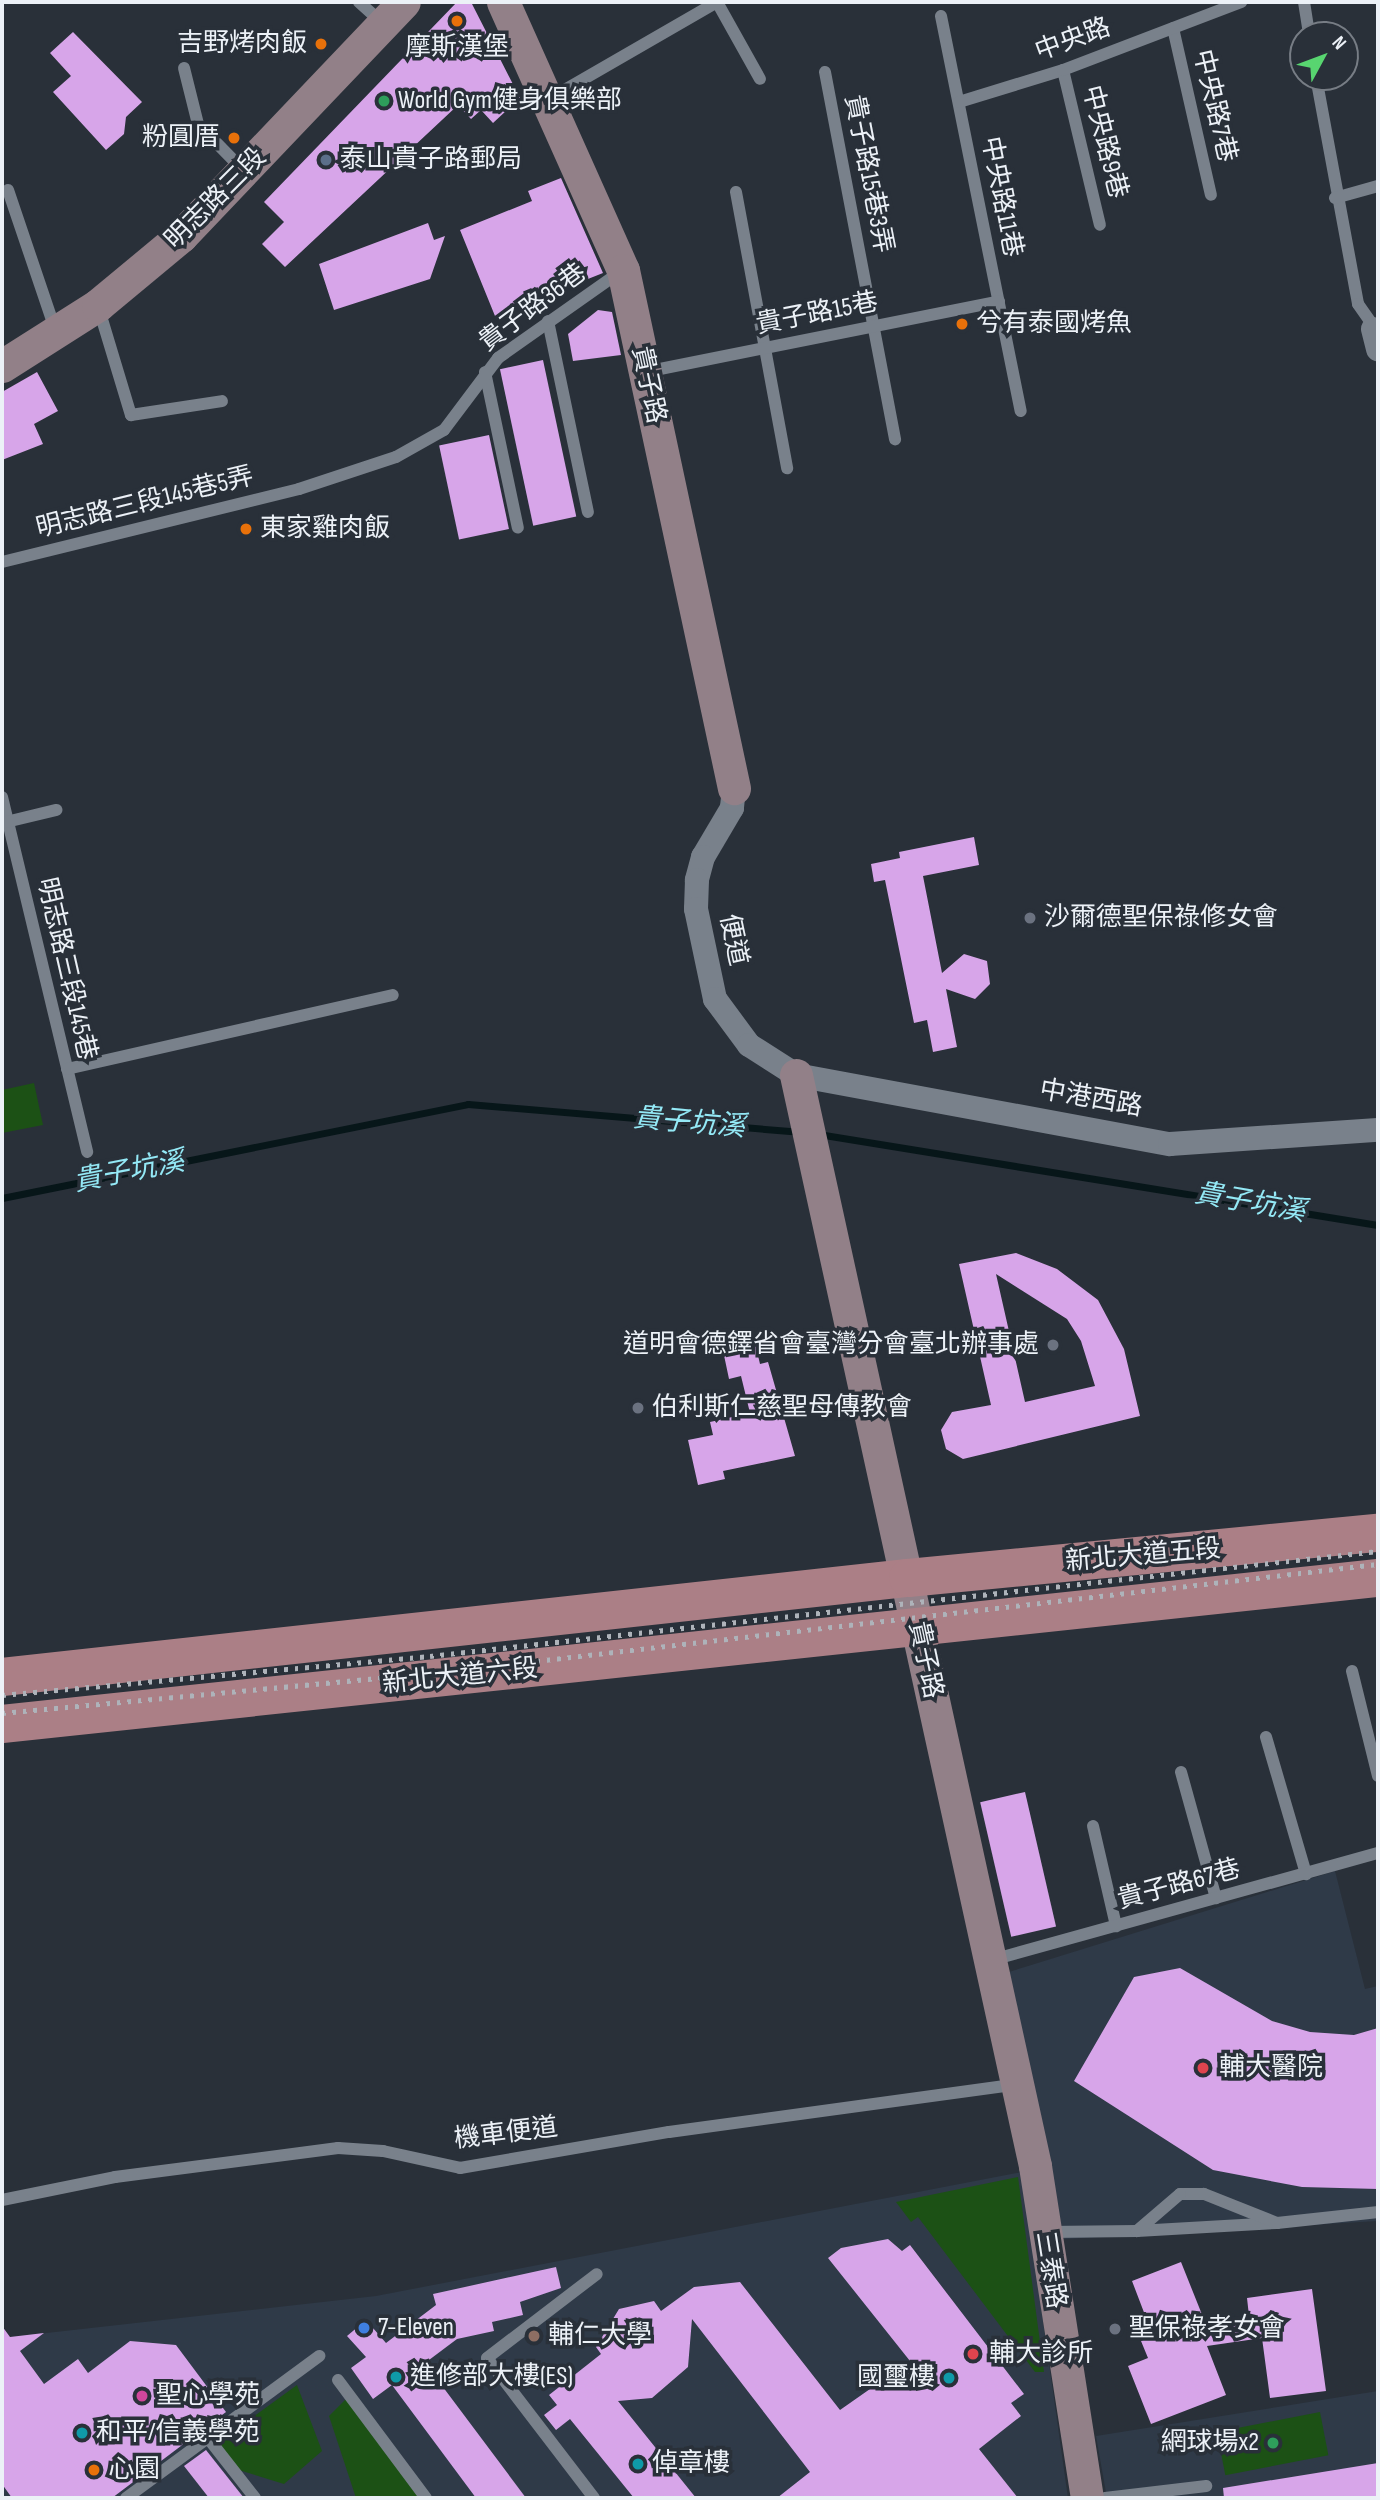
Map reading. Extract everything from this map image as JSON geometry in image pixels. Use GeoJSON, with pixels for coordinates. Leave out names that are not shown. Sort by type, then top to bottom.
{"type":"FeatureCollection","features":[{"type":"Feature","properties":{"kind":"main road","name":"新北大道五段"},"geometry":{"type":"LineString","coordinates":[[908,1578],[1378,1533]]}},
{"type":"Feature","properties":{"kind":"main road","name":"新北大道六段"},"geometry":{"type":"LineString","coordinates":[[2,1677],[908,1578]]}},
{"type":"Feature","properties":{"kind":"main road","name":"新北大道五段"},"geometry":{"type":"LineString","coordinates":[[918,1630],[1378,1578]]}},
{"type":"Feature","properties":{"kind":"main road","name":"新北大道六段"},"geometry":{"type":"LineString","coordinates":[[2,1724],[918,1630]]}},
{"type":"Feature","properties":{"kind":"street","name":"貴子路"},"geometry":{"type":"LineString","coordinates":[[503,2],[549,99],[623,270],[734,788]]}},
{"type":"Feature","properties":{"kind":"street","name":"明志路三段"},"geometry":{"type":"LineString","coordinates":[[2,366],[98,305],[181,236],[246,173],[382,9]]}},
{"type":"Feature","properties":{"kind":"street","name":"便道"},"geometry":{"type":"LineString","coordinates":[[734,788],[732,808],[697,880],[696,909],[715,999],[749,1045],[796,1075]]}},
{"type":"Feature","properties":{"kind":"street","name":"貴子路"},"geometry":{"type":"LineString","coordinates":[[796,1075],[1035,2165]]}},
{"type":"Feature","properties":{"kind":"street","name":"中港西路"},"geometry":{"type":"LineString","coordinates":[[796,1075],[1170,1144],[1378,1130]]}},
{"type":"Feature","properties":{"kind":"street","name":"三泰路"},"geometry":{"type":"LineString","coordinates":[[1035,2165],[1087,2498]]}},
{"type":"Feature","properties":{"kind":"lane"},"geometry":{"type":"LineString","coordinates":[[549,99],[717,2],[760,79]]}},
{"type":"Feature","properties":{"kind":"lane","name":"中央路"},"geometry":{"type":"LineString","coordinates":[[958,102],[1063,70],[1241,2]]}},
{"type":"Feature","properties":{"kind":"lane"},"geometry":{"type":"LineString","coordinates":[[1304,2],[1307,21]]}},
{"type":"Feature","properties":{"kind":"lane","name":"中央路11巷"},"geometry":{"type":"LineString","coordinates":[[941,16],[1021,411]]}},
{"type":"Feature","properties":{"kind":"lane","name":"中央路7巷"},"geometry":{"type":"LineString","coordinates":[[1173,28],[1211,195]]}},
{"type":"Feature","properties":{"kind":"lane"},"geometry":{"type":"LineString","coordinates":[[184,68],[198,124],[246,173]]}},
{"type":"Feature","properties":{"kind":"lane","name":"中央路9巷"},"geometry":{"type":"LineString","coordinates":[[1063,70],[1100,225]]}},
{"type":"Feature","properties":{"kind":"lane","name":"貴子路15巷3弄"},"geometry":{"type":"LineString","coordinates":[[825,72],[895,439]]}},
{"type":"Feature","properties":{"kind":"lane"},"geometry":{"type":"LineString","coordinates":[[1318,91],[1335,198],[1358,304],[1376,335]]}},
{"type":"Feature","properties":{"kind":"lane"},"geometry":{"type":"LineString","coordinates":[[1335,198],[1378,186]]}},
{"type":"Feature","properties":{"kind":"lane"},"geometry":{"type":"LineString","coordinates":[[8,190],[57,333]]}},
{"type":"Feature","properties":{"kind":"lane"},"geometry":{"type":"LineString","coordinates":[[736,192],[787,468]]}},
{"type":"Feature","properties":{"kind":"lane","name":"貴子路36巷"},"geometry":{"type":"LineString","coordinates":[[299,489],[422,444],[460,413],[485,372],[548,321],[623,270]]}},
{"type":"Feature","properties":{"kind":"lane","name":"貴子路15巷"},"geometry":{"type":"LineString","coordinates":[[645,372],[999,301]]}},
{"type":"Feature","properties":{"kind":"lane"},"geometry":{"type":"LineString","coordinates":[[98,305],[131,415],[222,401]]}},
{"type":"Feature","properties":{"kind":"lane"},"geometry":{"type":"LineString","coordinates":[[548,321],[588,512]]}},
{"type":"Feature","properties":{"kind":"lane"},"geometry":{"type":"LineString","coordinates":[[485,372],[518,528]]}},
{"type":"Feature","properties":{"kind":"lane","name":"明志路三段145巷5弄"},"geometry":{"type":"LineString","coordinates":[[2,562],[299,489]]}},
{"type":"Feature","properties":{"kind":"lane","name":"明志路三段145巷"},"geometry":{"type":"LineString","coordinates":[[2,797],[5,822],[87,1152]]}},
{"type":"Feature","properties":{"kind":"lane"},"geometry":{"type":"LineString","coordinates":[[5,822],[56,810]]}},
{"type":"Feature","properties":{"kind":"lane"},"geometry":{"type":"LineString","coordinates":[[67,1069],[393,995]]}},
{"type":"Feature","properties":{"kind":"lane"},"geometry":{"type":"LineString","coordinates":[[1352,1671],[1378,1776]]}},
{"type":"Feature","properties":{"kind":"lane"},"geometry":{"type":"LineString","coordinates":[[1266,1737],[1306,1874]]}},
{"type":"Feature","properties":{"kind":"lane"},"geometry":{"type":"LineString","coordinates":[[1181,1772],[1216,1898]]}},
{"type":"Feature","properties":{"kind":"lane"},"geometry":{"type":"LineString","coordinates":[[1093,1826],[1116,1926]]}},
{"type":"Feature","properties":{"kind":"lane","name":"貴子路67巷"},"geometry":{"type":"LineString","coordinates":[[992,1960],[1378,1853]]}},
{"type":"Feature","properties":{"kind":"lane","name":"機車便道"},"geometry":{"type":"LineString","coordinates":[[2,2200],[115,2177],[338,2148],[383,2151],[460,2168],[669,2132],[1018,2085]]}},
{"type":"Feature","properties":{"kind":"lane"},"geometry":{"type":"LineString","coordinates":[[1137,2231],[1180,2194],[1204,2194],[1277,2223]]}},
{"type":"Feature","properties":{"kind":"lane"},"geometry":{"type":"LineString","coordinates":[[1044,2232],[1137,2231],[1277,2223],[1378,2213]]}},
{"type":"Feature","properties":{"kind":"lane"},"geometry":{"type":"LineString","coordinates":[[594,2498],[487,2358],[597,2274]]}},
{"type":"Feature","properties":{"kind":"lane"},"geometry":{"type":"LineString","coordinates":[[126,2498],[319,2356]]}},
{"type":"Feature","properties":{"kind":"lane"},"geometry":{"type":"LineString","coordinates":[[338,2380],[426,2498]]}},
{"type":"Feature","properties":{"kind":"lane"},"geometry":{"type":"LineString","coordinates":[[208,2438],[255,2498]]}},
{"type":"Feature","properties":{"kind":"lane"},"geometry":{"type":"LineString","coordinates":[[1105,2498],[1206,2486]]}},
{"type":"Feature","properties":{"kind":"shaded area","name":"輔大醫院"},"geometry":{"type":"Polygon","coordinates":[[[1335,1871],[1365,1989],[1378,1986],[1378,2221],[1064,2239],[1009,1972],[1335,1871]]]}},
{"type":"Feature","properties":{"kind":"shaded area","name":"輔仁大學"},"geometry":{"type":"Polygon","coordinates":[[[1022,2172],[1068,2498],[2,2498],[2,2338],[376,2296],[1022,2172]]]}},
{"type":"Feature","properties":{"kind":"shaded area"},"geometry":{"type":"Polygon","coordinates":[[[1378,2391],[1378,2498],[1107,2498],[1096,2436],[1378,2391]]]}},
{"type":"Feature","properties":{"kind":"green space"},"geometry":{"type":"Polygon","coordinates":[[[34,1083],[43,1125],[2,1133],[2,1090],[34,1083]]]}},
{"type":"Feature","properties":{"kind":"green space"},"geometry":{"type":"Polygon","coordinates":[[[1018,2177],[1044,2372],[1035,2372],[918,2217],[911,2222],[896,2202],[1018,2177]]]}},
{"type":"Feature","properties":{"kind":"green space"},"geometry":{"type":"Polygon","coordinates":[[[297,2385],[322,2451],[284,2484],[239,2470],[217,2443],[297,2385]]]}},
{"type":"Feature","properties":{"kind":"green space"},"geometry":{"type":"Polygon","coordinates":[[[346,2399],[419,2498],[356,2498],[329,2416],[346,2399]]]}},
{"type":"Feature","properties":{"kind":"green space","name":"網球場x2"},"geometry":{"type":"Polygon","coordinates":[[[1320,2412],[1328,2455],[1225,2475],[1217,2432],[1320,2412]]]}},
{"type":"Feature","properties":{"kind":"building"},"geometry":{"type":"Polygon","coordinates":[[[457,2],[471,2],[520,98],[493,123],[481,110],[471,119],[458,105],[285,267],[262,244],[284,222],[264,202],[457,2]]]}},
{"type":"Feature","properties":{"kind":"building"},"geometry":{"type":"Polygon","coordinates":[[[73,32],[142,102],[126,117],[124,134],[106,150],[53,92],[71,76],[50,53],[73,32]]]}},
{"type":"Feature","properties":{"kind":"building"},"geometry":{"type":"Polygon","coordinates":[[[561,178],[603,273],[495,316],[460,230],[532,201],[528,191],[561,178]]]}},
{"type":"Feature","properties":{"kind":"building"},"geometry":{"type":"Polygon","coordinates":[[[428,223],[434,240],[445,236],[430,279],[334,310],[319,264],[428,223]]]}},
{"type":"Feature","properties":{"kind":"building"},"geometry":{"type":"Polygon","coordinates":[[[598,310],[612,312],[621,355],[573,361],[568,334],[598,310]]]}},
{"type":"Feature","properties":{"kind":"building"},"geometry":{"type":"Polygon","coordinates":[[[543,360],[576,517],[533,526],[500,369],[543,360]]]}},
{"type":"Feature","properties":{"kind":"building"},"geometry":{"type":"Polygon","coordinates":[[[37,372],[58,411],[34,424],[43,444],[2,460],[2,392],[37,372]]]}},
{"type":"Feature","properties":{"kind":"building"},"geometry":{"type":"Polygon","coordinates":[[[489,435],[509,529],[459,540],[439,446],[489,435]]]}},
{"type":"Feature","properties":{"kind":"building"},"geometry":{"type":"Polygon","coordinates":[[[974,837],[979,865],[923,876],[942,973],[964,954],[987,961],[990,984],[975,999],[946,989],[957,1047],[933,1052],[927,1020],[914,1023],[885,880],[874,882],[871,864],[900,858],[899,852],[974,837]]]}},
{"type":"Feature","properties":{"kind":"building"},"geometry":{"type":"Polygon","coordinates":[[[1016,1253],[1057,1269],[1098,1300],[1124,1349],[1140,1416],[963,1459],[946,1449],[941,1430],[952,1412],[991,1405],[959,1264],[1016,1253]],[[996,1274],[1025,1402],[1095,1386],[1081,1341],[1067,1319],[996,1274]]]}},
{"type":"Feature","properties":{"kind":"building"},"geometry":{"type":"Polygon","coordinates":[[[753,1334],[760,1364],[768,1362],[795,1456],[723,1471],[725,1479],[698,1485],[688,1440],[713,1435],[710,1422],[750,1413],[741,1376],[729,1379],[721,1341],[753,1334]]]}},
{"type":"Feature","properties":{"kind":"building"},"geometry":{"type":"Polygon","coordinates":[[[1025,1792],[1056,1926],[1011,1937],[980,1802],[1025,1792]]]}},
{"type":"Feature","properties":{"kind":"building"},"geometry":{"type":"Polygon","coordinates":[[[1180,1968],[1272,2021],[1310,2032],[1354,2035],[1378,2028],[1378,2189],[1302,2187],[1213,2170],[1074,2081],[1134,1977],[1180,1968]]]}},
{"type":"Feature","properties":{"kind":"building","name":"國璽樓"},"geometry":{"type":"Polygon","coordinates":[[[888,2239],[902,2251],[910,2245],[1024,2394],[1011,2403],[1021,2416],[979,2449],[1018,2498],[777,2498],[810,2472],[692,2319],[688,2367],[652,2398],[618,2401],[696,2498],[634,2498],[570,2419],[556,2430],[544,2415],[557,2405],[549,2395],[601,2354],[596,2347],[619,2309],[654,2301],[661,2311],[694,2287],[740,2282],[840,2410],[910,2361],[828,2258],[841,2248],[888,2239]]]}},
{"type":"Feature","properties":{"kind":"building"},"geometry":{"type":"Polygon","coordinates":[[[1181,2262],[1205,2322],[1249,2316],[1247,2298],[1312,2289],[1326,2391],[1270,2398],[1262,2338],[1207,2346],[1226,2395],[1151,2424],[1128,2366],[1148,2358],[1141,2341],[1153,2336],[1132,2281],[1181,2262]]]}},
{"type":"Feature","properties":{"kind":"building","name":"進修部大樓(ES)"},"geometry":{"type":"Polygon","coordinates":[[[556,2267],[561,2288],[520,2302],[523,2315],[492,2322],[494,2331],[457,2339],[425,2363],[526,2498],[476,2498],[392,2385],[373,2399],[351,2368],[366,2357],[347,2336],[366,2320],[386,2343],[436,2305],[433,2294],[556,2267]]]}},
{"type":"Feature","properties":{"kind":"building"},"geometry":{"type":"Polygon","coordinates":[[[2,2326],[10,2337],[44,2333],[20,2351],[44,2384],[78,2359],[88,2373],[130,2341],[176,2345],[226,2412],[112,2498],[12,2498],[2,2484],[2,2326]]]}},
{"type":"Feature","properties":{"kind":"building"},"geometry":{"type":"Polygon","coordinates":[[[206,2450],[244,2498],[209,2498],[184,2466],[206,2450]]]}},
{"type":"Feature","properties":{"kind":"building"},"geometry":{"type":"Polygon","coordinates":[[[1378,2463],[1378,2498],[1224,2498],[1223,2488],[1378,2463]]]}},
{"type":"Feature","properties":{"kind":"waterway","name":"貴子坑溪"},"geometry":{"type":"LineString","coordinates":[[2,1198],[468,1104],[799,1132]]}},
{"type":"Feature","properties":{"kind":"waterway","name":"貴子坑溪"},"geometry":{"type":"LineString","coordinates":[[818,1134],[1378,1225]]}},
{"type":"Feature","properties":{"kind":"railway"},"geometry":{"type":"LineString","coordinates":[[2,1695],[430,1656],[1378,1551]]}},
{"type":"Feature","properties":{"kind":"railway"},"geometry":{"type":"LineString","coordinates":[[2,1713],[432,1673],[1378,1564]]}},
{"type":"Feature","properties":{"kind":"place","name":"摩斯漢堡"},"geometry":{"type":"Point","coordinates":[457,21]}},
{"type":"Feature","properties":{"kind":"place","name":"吉野烤肉飯"},"geometry":{"type":"Point","coordinates":[321,44]}},
{"type":"Feature","properties":{"kind":"place","name":"World Gym健身俱樂部"},"geometry":{"type":"Point","coordinates":[384,101]}},
{"type":"Feature","properties":{"kind":"place","name":"粉圓厝"},"geometry":{"type":"Point","coordinates":[234,138]}},
{"type":"Feature","properties":{"kind":"place","name":"泰山貴子路郵局"},"geometry":{"type":"Point","coordinates":[326,160]}},
{"type":"Feature","properties":{"kind":"place","name":"兮有泰國烤魚"},"geometry":{"type":"Point","coordinates":[962,324]}},
{"type":"Feature","properties":{"kind":"place","name":"東家雞肉飯"},"geometry":{"type":"Point","coordinates":[246,529]}},
{"type":"Feature","properties":{"kind":"place","name":"沙爾德聖保祿修女會"},"geometry":{"type":"Point","coordinates":[1030,918]}},
{"type":"Feature","properties":{"kind":"place","name":"道明會德鐸省會臺灣分會臺北辦事處"},"geometry":{"type":"Point","coordinates":[1053,1345]}},
{"type":"Feature","properties":{"kind":"place","name":"伯利斯仁慈聖母傳教會"},"geometry":{"type":"Point","coordinates":[638,1408]}},
{"type":"Feature","properties":{"kind":"place","name":"輔大醫院"},"geometry":{"type":"Point","coordinates":[1203,2068]}},
{"type":"Feature","properties":{"kind":"place","name":"7-Eleven"},"geometry":{"type":"Point","coordinates":[364,2328]}},
{"type":"Feature","properties":{"kind":"place","name":"聖保祿孝女會"},"geometry":{"type":"Point","coordinates":[1115,2329]}},
{"type":"Feature","properties":{"kind":"place","name":"輔仁大學"},"geometry":{"type":"Point","coordinates":[534,2336]}},
{"type":"Feature","properties":{"kind":"place","name":"輔大診所"},"geometry":{"type":"Point","coordinates":[973,2354]}},
{"type":"Feature","properties":{"kind":"place","name":"進修部大樓(ES)"},"geometry":{"type":"Point","coordinates":[396,2377]}},
{"type":"Feature","properties":{"kind":"place","name":"國璽樓"},"geometry":{"type":"Point","coordinates":[949,2378]}},
{"type":"Feature","properties":{"kind":"place","name":"聖心學苑"},"geometry":{"type":"Point","coordinates":[142,2396]}},
{"type":"Feature","properties":{"kind":"place","name":"和平/信義學苑"},"geometry":{"type":"Point","coordinates":[82,2433]}},
{"type":"Feature","properties":{"kind":"place","name":"網球場x2"},"geometry":{"type":"Point","coordinates":[1273,2443]}},
{"type":"Feature","properties":{"kind":"place","name":"倬章樓"},"geometry":{"type":"Point","coordinates":[638,2464]}},
{"type":"Feature","properties":{"kind":"place","name":"心園"},"geometry":{"type":"Point","coordinates":[94,2470]}}]}
